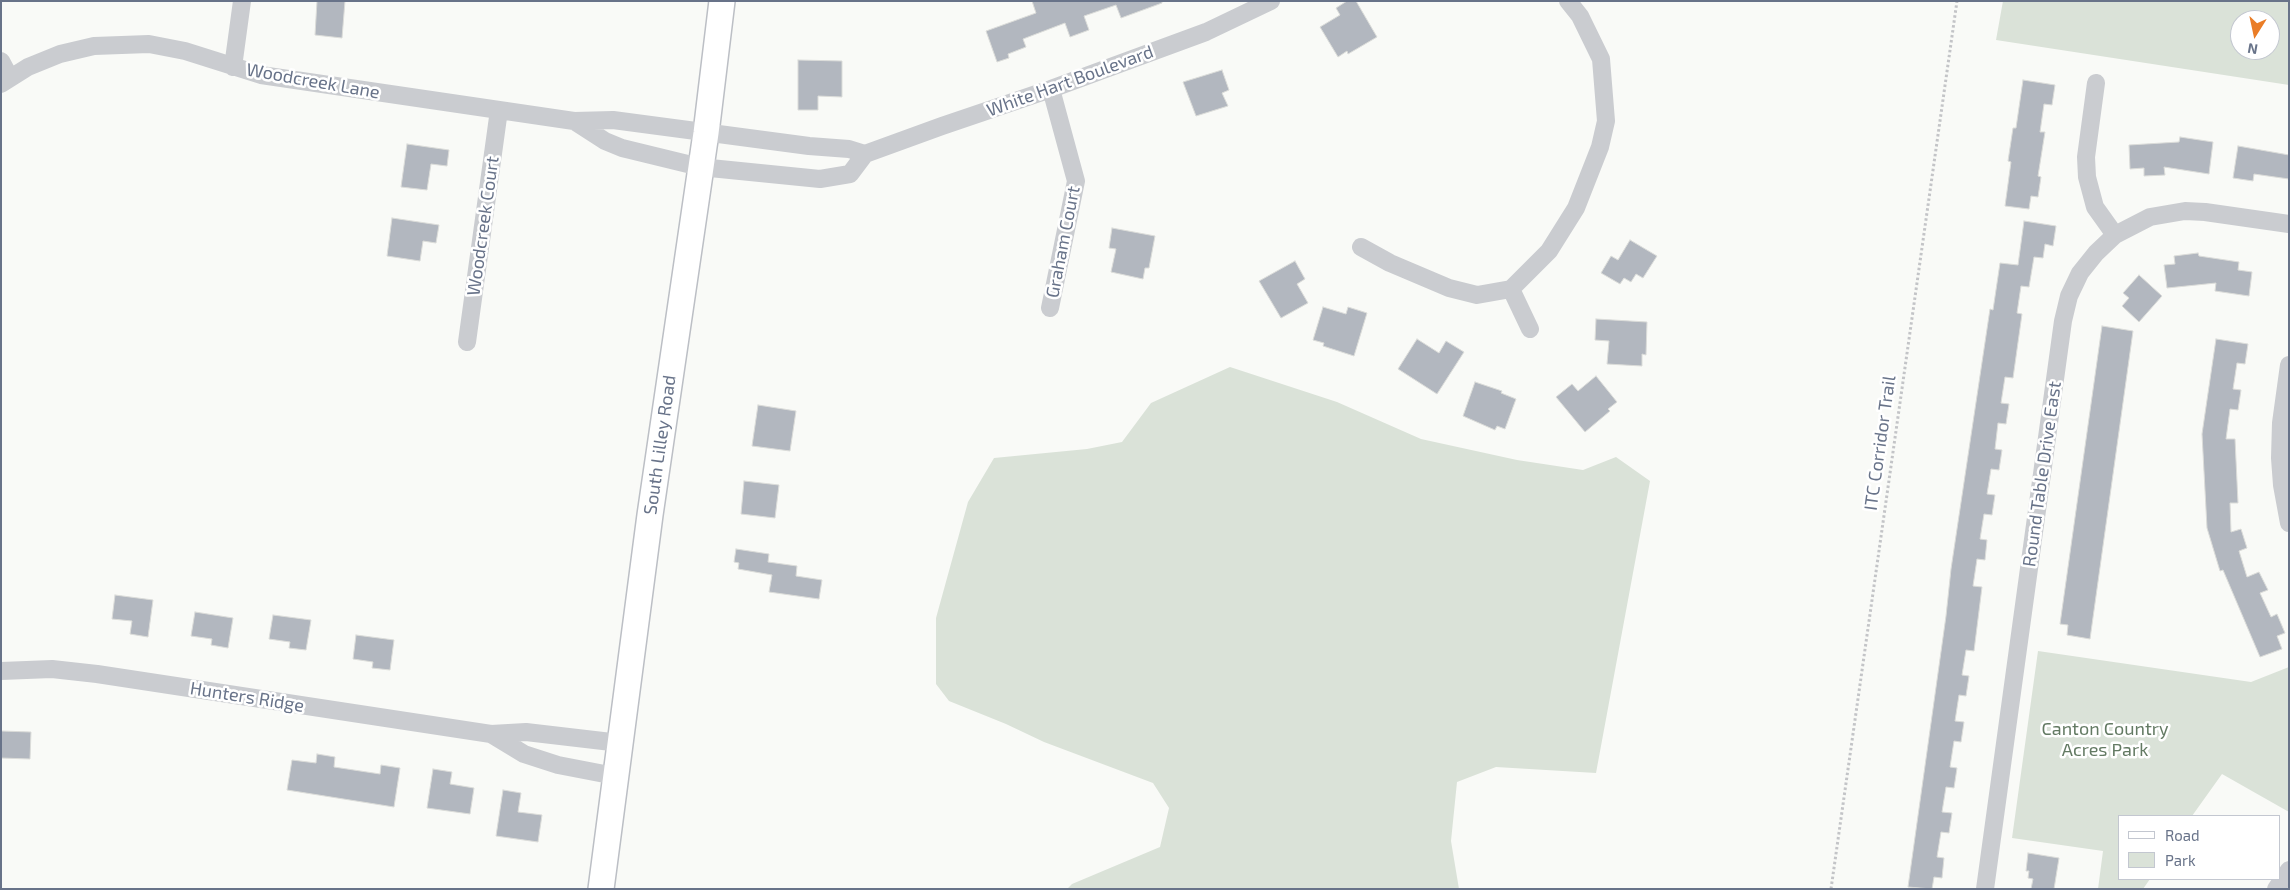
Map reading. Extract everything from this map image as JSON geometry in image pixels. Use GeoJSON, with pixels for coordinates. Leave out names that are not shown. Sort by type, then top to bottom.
{"type":"FeatureCollection","features":[{"type":"Feature","properties":{"kind":"street"},"geometry":{"type":"LineString","coordinates":[[233,67],[242,1]]}},
{"type":"Feature","properties":{"kind":"street","name":"South Lilley Road"},"geometry":{"type":"LineString","coordinates":[[601,889],[650,515],[706,133],[722,1]]}},
{"type":"Feature","properties":{"kind":"street","name":"White Hart Boulevard"},"geometry":{"type":"LineString","coordinates":[[865,154],[1051,90],[1206,32],[1271,1]]}},
{"type":"Feature","properties":{"kind":"street"},"geometry":{"type":"LineString","coordinates":[[1361,247],[1390,263],[1449,288],[1477,295],[1511,289],[1549,251],[1576,208],[1600,147],[1606,121],[1601,59],[1580,16],[1568,1]]}},
{"type":"Feature","properties":{"kind":"street","name":"Woodcreek Lane"},"geometry":{"type":"LineString","coordinates":[[5,81],[28,67],[60,54],[94,46],[148,44],[185,51],[268,77],[574,121],[613,120],[706,133]]}},
{"type":"Feature","properties":{"kind":"street"},"geometry":{"type":"LineString","coordinates":[[1,61],[5,81]]}},
{"type":"Feature","properties":{"kind":"street"},"geometry":{"type":"LineString","coordinates":[[2096,83],[2086,158],[2087,177],[2095,207],[2115,235]]}},
{"type":"Feature","properties":{"kind":"street","name":"Graham Court"},"geometry":{"type":"LineString","coordinates":[[1050,308],[1076,181],[1051,90]]}},
{"type":"Feature","properties":{"kind":"street","name":"Woodcreek Court"},"geometry":{"type":"LineString","coordinates":[[467,342],[499,110]]}},
{"type":"Feature","properties":{"kind":"street","name":"Woodcreek Lane"},"geometry":{"type":"LineString","coordinates":[[574,121],[605,141],[622,148],[700,166]]}},
{"type":"Feature","properties":{"kind":"street"},"geometry":{"type":"LineString","coordinates":[[700,166],[820,179],[850,174],[865,154],[849,149],[706,133]]}},
{"type":"Feature","properties":{"kind":"street","name":"Round Table Drive East"},"geometry":{"type":"LineString","coordinates":[[1985,889],[2063,321],[2069,296],[2080,273],[2096,253],[2115,235],[2150,217],[2185,211],[2205,212],[2289,224]]}},
{"type":"Feature","properties":{"kind":"street"},"geometry":{"type":"LineString","coordinates":[[1511,289],[1530,329]]}},
{"type":"Feature","properties":{"kind":"street"},"geometry":{"type":"LineString","coordinates":[[2289,365],[2281,423],[2284,458],[2282,485],[2289,524]]}},
{"type":"Feature","properties":{"kind":"street","name":"Hunters Ridge"},"geometry":{"type":"LineString","coordinates":[[1,671],[52,669],[97,674],[491,734],[526,732],[620,743]]}},
{"type":"Feature","properties":{"kind":"street","name":"Hunters Ridge"},"geometry":{"type":"LineString","coordinates":[[491,734],[524,754],[558,765],[616,776]]}},
{"type":"Feature","properties":{"kind":"street"},"geometry":{"type":"LineString","coordinates":[[2276,889],[2289,870]]}},
{"type":"Feature","properties":{"kind":"path","name":"ITC Corridor Trail"},"geometry":{"type":"LineString","coordinates":[[1831,889],[1957,1]]}},
{"type":"Feature","properties":{"kind":"green space"},"geometry":{"type":"Polygon","coordinates":[[[2003,1],[2289,1],[2289,85],[1996,40],[2003,1]]]}},
{"type":"Feature","properties":{"kind":"green space"},"geometry":{"type":"Polygon","coordinates":[[[1230,367],[1337,402],[1421,439],[1517,460],[1583,470],[1616,457],[1650,481],[1596,773],[1496,767],[1457,782],[1451,841],[1459,889],[1067,889],[1072,884],[1160,847],[1169,808],[1153,783],[1044,742],[949,701],[936,684],[936,618],[968,502],[994,458],[1087,449],[1122,442],[1151,403],[1230,367]]]}},
{"type":"Feature","properties":{"kind":"green space","name":"Canton Country Acres Park"},"geometry":{"type":"Polygon","coordinates":[[[2038,651],[2251,682],[2289,667],[2289,812],[2222,774],[2193,815],[2118,815],[2118,880],[2149,880],[2143,889],[2098,889],[2103,851],[2012,838],[2038,651]]]}},
{"type":"Feature","properties":{"kind":"building"},"geometry":{"type":"Polygon","coordinates":[[[317,1],[345,1],[342,38],[315,35],[317,1]]]}},
{"type":"Feature","properties":{"kind":"building"},"geometry":{"type":"Polygon","coordinates":[[[1032,1],[1162,1],[1162,3],[1121,18],[1116,5],[1084,16],[1089,30],[1070,37],[1065,23],[1023,39],[1026,47],[1008,54],[1009,58],[997,62],[986,31],[1036,13],[1032,1]]]}},
{"type":"Feature","properties":{"kind":"building"},"geometry":{"type":"Polygon","coordinates":[[[1347,1],[1356,1],[1377,37],[1348,54],[1347,51],[1338,57],[1320,27],[1340,15],[1336,8],[1347,1]]]}},
{"type":"Feature","properties":{"kind":"building"},"geometry":{"type":"Polygon","coordinates":[[[798,60],[842,61],[842,97],[818,96],[818,110],[798,110],[798,60]]]}},
{"type":"Feature","properties":{"kind":"building"},"geometry":{"type":"Polygon","coordinates":[[[1222,70],[1229,90],[1222,93],[1228,106],[1196,116],[1183,82],[1222,70]]]}},
{"type":"Feature","properties":{"kind":"building"},"geometry":{"type":"Polygon","coordinates":[[[2023,80],[2055,85],[2052,105],[2044,104],[2040,132],[2045,132],[2038,176],[2041,177],[2038,197],[2031,196],[2029,209],[2005,206],[2011,162],[2008,161],[2013,128],[2016,128],[2023,80]]]}},
{"type":"Feature","properties":{"kind":"building"},"geometry":{"type":"Polygon","coordinates":[[[2180,137],[2213,142],[2209,174],[2164,167],[2165,175],[2144,176],[2144,168],[2130,169],[2129,145],[2179,142],[2180,137]]]}},
{"type":"Feature","properties":{"kind":"building"},"geometry":{"type":"Polygon","coordinates":[[[407,144],[449,150],[447,166],[431,164],[427,190],[401,187],[407,144]]]}},
{"type":"Feature","properties":{"kind":"building"},"geometry":{"type":"Polygon","coordinates":[[[2238,146],[2289,155],[2289,179],[2254,174],[2253,181],[2233,178],[2238,146]]]}},
{"type":"Feature","properties":{"kind":"building"},"geometry":{"type":"Polygon","coordinates":[[[392,218],[439,225],[436,243],[423,241],[420,261],[387,256],[392,218]]]}},
{"type":"Feature","properties":{"kind":"building"},"geometry":{"type":"Polygon","coordinates":[[[2024,221],[2056,226],[2053,246],[2045,244],[2043,258],[2034,257],[2029,287],[2021,286],[2017,313],[2022,314],[2013,378],[2005,377],[2001,403],[2009,404],[2006,424],[1998,423],[1995,449],[2002,450],[1999,470],[1991,469],[1987,494],[1995,495],[1992,515],[1984,514],[1980,539],[1987,540],[1985,560],[1977,559],[1973,586],[1982,587],[1974,651],[1966,650],[1962,675],[1969,676],[1966,696],[1959,695],[1955,721],[1964,722],[1961,742],[1954,741],[1950,767],[1957,768],[1954,788],[1946,787],[1942,812],[1952,813],[1949,833],[1941,832],[1937,857],[1944,858],[1942,878],[1934,877],[1932,889],[1908,887],[1951,569],[1990,309],[1993,310],[2000,263],[2018,265],[2024,221]]]}},
{"type":"Feature","properties":{"kind":"building"},"geometry":{"type":"Polygon","coordinates":[[[1112,228],[1155,236],[1149,268],[1145,268],[1143,279],[1111,272],[1116,249],[1109,248],[1112,228]]]}},
{"type":"Feature","properties":{"kind":"building"},"geometry":{"type":"Polygon","coordinates":[[[1630,240],[1657,256],[1643,278],[1636,274],[1631,282],[1624,278],[1620,284],[1601,273],[1611,256],[1618,260],[1630,240]]]}},
{"type":"Feature","properties":{"kind":"building"},"geometry":{"type":"Polygon","coordinates":[[[2198,253],[2199,256],[2239,262],[2238,270],[2252,272],[2249,296],[2215,291],[2216,283],[2167,288],[2164,265],[2175,264],[2174,256],[2198,253]]]}},
{"type":"Feature","properties":{"kind":"building"},"geometry":{"type":"Polygon","coordinates":[[[1295,261],[1305,279],[1297,284],[1308,303],[1281,318],[1259,281],[1295,261]]]}},
{"type":"Feature","properties":{"kind":"building"},"geometry":{"type":"Polygon","coordinates":[[[2139,275],[2162,296],[2139,322],[2122,306],[2129,298],[2123,293],[2139,275]]]}},
{"type":"Feature","properties":{"kind":"building"},"geometry":{"type":"Polygon","coordinates":[[[1323,307],[1346,314],[1348,307],[1367,313],[1354,356],[1323,346],[1324,343],[1313,340],[1323,307]]]}},
{"type":"Feature","properties":{"kind":"building"},"geometry":{"type":"Polygon","coordinates":[[[1596,319],[1647,322],[1646,355],[1642,354],[1642,366],[1607,364],[1609,341],[1595,340],[1596,319]]]}},
{"type":"Feature","properties":{"kind":"building"},"geometry":{"type":"Polygon","coordinates":[[[2102,326],[2133,331],[2090,639],[2067,635],[2068,625],[2060,624],[2102,326]]]}},
{"type":"Feature","properties":{"kind":"building"},"geometry":{"type":"Polygon","coordinates":[[[1417,339],[1439,353],[1446,341],[1464,352],[1437,394],[1398,369],[1417,339]]]}},
{"type":"Feature","properties":{"kind":"building"},"geometry":{"type":"Polygon","coordinates":[[[2216,339],[2248,344],[2245,364],[2237,363],[2233,389],[2241,390],[2238,410],[2230,409],[2226,439],[2235,439],[2238,503],[2230,503],[2231,532],[2241,529],[2247,548],[2239,551],[2247,577],[2259,572],[2268,590],[2260,593],[2271,617],[2277,614],[2285,633],[2277,636],[2282,649],[2260,657],[2223,570],[2220,571],[2207,528],[2202,434],[2216,339]]]}},
{"type":"Feature","properties":{"kind":"building"},"geometry":{"type":"Polygon","coordinates":[[[1596,376],[1617,402],[1608,409],[1610,411],[1585,432],[1556,397],[1572,384],[1578,391],[1596,376]]]}},
{"type":"Feature","properties":{"kind":"building"},"geometry":{"type":"Polygon","coordinates":[[[1475,382],[1502,391],[1501,393],[1516,399],[1505,429],[1497,426],[1495,430],[1463,416],[1475,382]]]}},
{"type":"Feature","properties":{"kind":"building"},"geometry":{"type":"Polygon","coordinates":[[[758,405],[796,411],[790,451],[752,446],[758,405]]]}},
{"type":"Feature","properties":{"kind":"building"},"geometry":{"type":"Polygon","coordinates":[[[744,481],[779,485],[775,518],[741,514],[744,481]]]}},
{"type":"Feature","properties":{"kind":"building"},"geometry":{"type":"Polygon","coordinates":[[[736,549],[769,554],[768,562],[797,566],[796,576],[822,580],[819,599],[769,592],[772,575],[738,569],[739,563],[734,562],[736,549]]]}},
{"type":"Feature","properties":{"kind":"building"},"geometry":{"type":"Polygon","coordinates":[[[115,595],[153,600],[148,637],[130,634],[132,621],[112,619],[115,595]]]}},
{"type":"Feature","properties":{"kind":"building"},"geometry":{"type":"Polygon","coordinates":[[[195,612],[233,618],[228,648],[211,645],[212,639],[191,636],[195,612]]]}},
{"type":"Feature","properties":{"kind":"building"},"geometry":{"type":"Polygon","coordinates":[[[273,615],[311,620],[306,650],[289,648],[290,642],[269,639],[273,615]]]}},
{"type":"Feature","properties":{"kind":"building"},"geometry":{"type":"Polygon","coordinates":[[[356,635],[394,640],[390,670],[372,668],[373,662],[353,659],[356,635]]]}},
{"type":"Feature","properties":{"kind":"building"},"geometry":{"type":"Polygon","coordinates":[[[1,731],[31,732],[30,759],[1,758],[1,731]]]}},
{"type":"Feature","properties":{"kind":"building"},"geometry":{"type":"Polygon","coordinates":[[[317,754],[335,757],[334,767],[380,774],[381,765],[400,768],[394,807],[287,790],[292,760],[316,763],[317,754]]]}},
{"type":"Feature","properties":{"kind":"building"},"geometry":{"type":"Polygon","coordinates":[[[433,769],[452,772],[450,784],[474,788],[470,814],[427,808],[433,769]]]}},
{"type":"Feature","properties":{"kind":"building"},"geometry":{"type":"Polygon","coordinates":[[[503,790],[521,793],[518,812],[542,815],[538,842],[496,836],[503,790]]]}},
{"type":"Feature","properties":{"kind":"building"},"geometry":{"type":"Polygon","coordinates":[[[2028,853],[2059,858],[2054,889],[2031,889],[2033,879],[2028,878],[2029,871],[2026,871],[2028,853]]]}}]}
